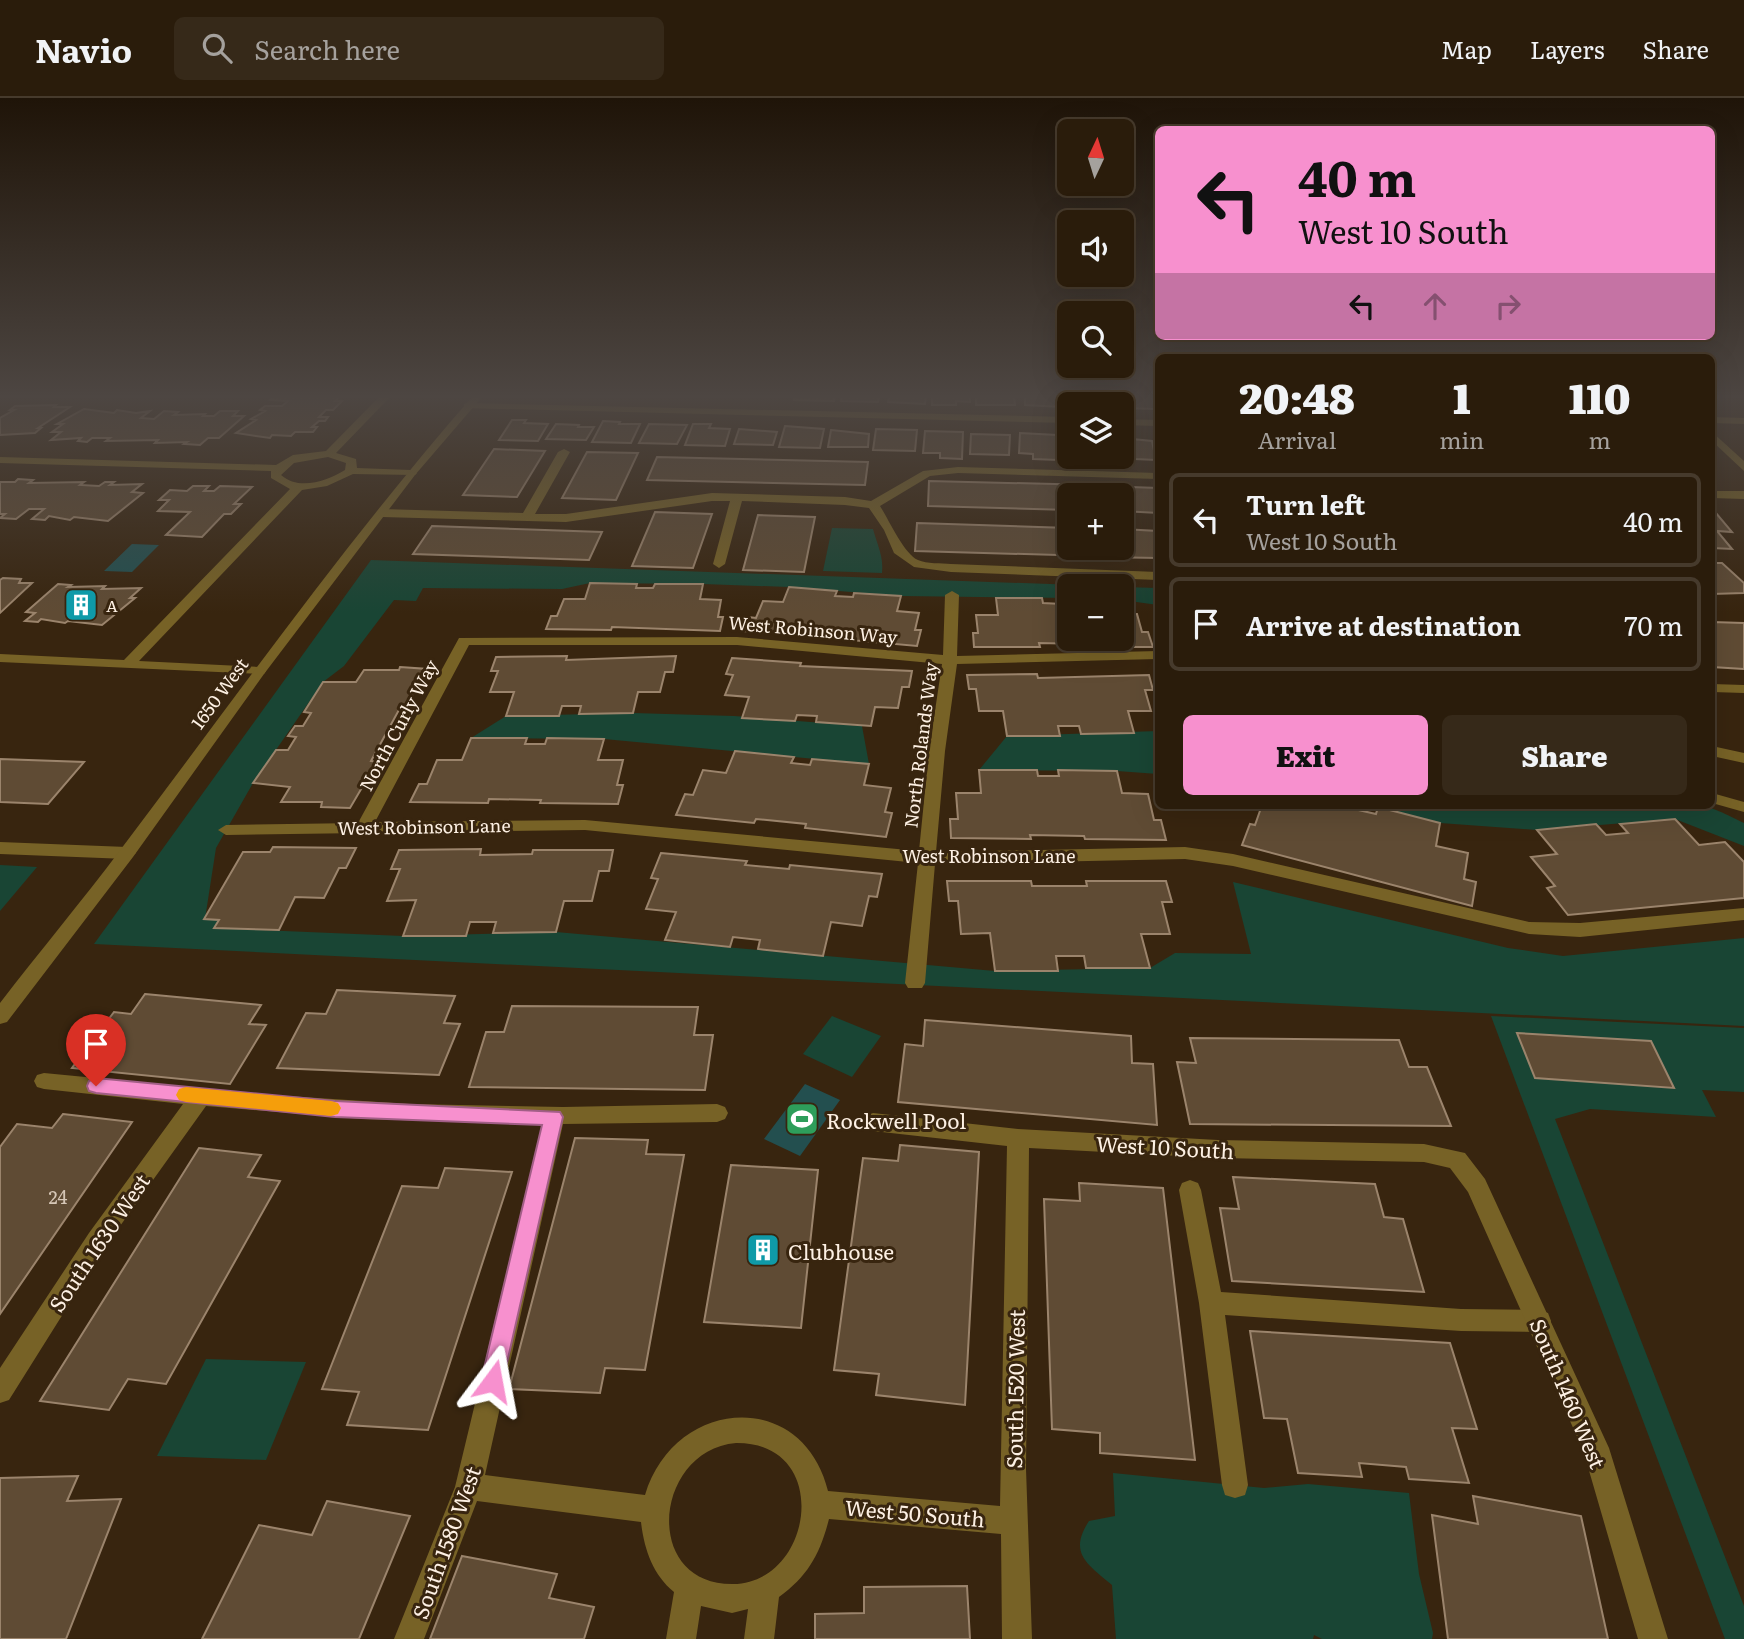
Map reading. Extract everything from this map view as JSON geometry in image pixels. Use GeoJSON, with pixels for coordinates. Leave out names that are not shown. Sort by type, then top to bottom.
{"type":"FeatureCollection","features":[{"type":"Feature","properties":{"kind":"street"},"geometry":{"type":"LineString","coordinates":[[278,469],[275,476],[277,480],[299,486],[324,484],[351,471],[411,473]]}},
{"type":"Feature","properties":{"kind":"street","name":"1650 West"},"geometry":{"type":"LineString","coordinates":[[0,1017],[127,853],[259,671],[415,469]]}},
{"type":"Feature","properties":{"kind":"street"},"geometry":{"type":"LineString","coordinates":[[526,518],[554,469]]}},
{"type":"Feature","properties":{"kind":"street"},"geometry":{"type":"LineString","coordinates":[[383,513],[526,518],[596,515],[680,499],[737,497],[845,501],[873,505],[927,473],[948,471],[1155,475]]}},
{"type":"Feature","properties":{"kind":"street"},"geometry":{"type":"LineString","coordinates":[[129,663],[299,486]]}},
{"type":"Feature","properties":{"kind":"street"},"geometry":{"type":"LineString","coordinates":[[1715,495],[1744,495]]}},
{"type":"Feature","properties":{"kind":"street"},"geometry":{"type":"LineString","coordinates":[[719,564],[737,497]]}},
{"type":"Feature","properties":{"kind":"street"},"geometry":{"type":"LineString","coordinates":[[873,505],[890,530],[898,550],[914,563],[951,568],[1155,576]]}},
{"type":"Feature","properties":{"kind":"street","name":"North Rolands Way"},"geometry":{"type":"LineString","coordinates":[[915,983],[937,751],[950,660],[952,595]]}},
{"type":"Feature","properties":{"kind":"street","name":"West Robinson Way"},"geometry":{"type":"LineString","coordinates":[[464,641],[737,641],[950,660],[1155,655]]}},
{"type":"Feature","properties":{"kind":"street","name":"North Curly Way"},"geometry":{"type":"LineString","coordinates":[[365,826],[464,641]]}},
{"type":"Feature","properties":{"kind":"street"},"geometry":{"type":"LineString","coordinates":[[0,658],[259,671]]}},
{"type":"Feature","properties":{"kind":"street"},"geometry":{"type":"LineString","coordinates":[[1715,688],[1744,689]]}},
{"type":"Feature","properties":{"kind":"street"},"geometry":{"type":"LineString","coordinates":[[1715,749],[1744,758]]}},
{"type":"Feature","properties":{"kind":"street"},"geometry":{"type":"LineString","coordinates":[[1715,799],[1744,807]]}},
{"type":"Feature","properties":{"kind":"street","name":"West Robinson Lane"},"geometry":{"type":"LineString","coordinates":[[226,830],[585,825],[927,858],[1185,853],[1233,860],[1529,928],[1580,930],[1744,914]]}},
{"type":"Feature","properties":{"kind":"street"},"geometry":{"type":"LineString","coordinates":[[0,848],[127,853]]}},
{"type":"Feature","properties":{"kind":"street"},"geometry":{"type":"LineString","coordinates":[[44,1081],[335,1109],[554,1117],[717,1113]]}},
{"type":"Feature","properties":{"kind":"street","name":"South 1630 West"},"geometry":{"type":"LineString","coordinates":[[0,1391],[97,1240],[201,1096]]}},
{"type":"Feature","properties":{"kind":"street","name":"South 1580 West"},"geometry":{"type":"LineString","coordinates":[[409,1639],[469,1487],[554,1117]]}},
{"type":"Feature","properties":{"kind":"street","name":"West 10 South"},"geometry":{"type":"LineString","coordinates":[[873,1122],[1018,1139],[1240,1149],[1371,1150],[1424,1153],[1457,1160]]}},
{"type":"Feature","properties":{"kind":"street","name":"South 1520 West"},"geometry":{"type":"LineString","coordinates":[[1017,1639],[1012,1521],[1018,1139]]}},
{"type":"Feature","properties":{"kind":"street","name":"South 1460 West"},"geometry":{"type":"LineString","coordinates":[[1457,1160],[1477,1186],[1596,1448],[1653,1639]]}},
{"type":"Feature","properties":{"kind":"street"},"geometry":{"type":"LineString","coordinates":[[1191,1190],[1211,1303],[1235,1485]]}},
{"type":"Feature","properties":{"kind":"street"},"geometry":{"type":"LineString","coordinates":[[1211,1303],[1461,1320],[1538,1321]]}},
{"type":"Feature","properties":{"kind":"street"},"geometry":{"type":"LineString","coordinates":[[752,1430],[777,1438],[797,1454],[811,1476],[818,1504],[814,1529],[804,1555],[788,1575],[765,1591],[739,1598],[713,1597],[689,1587],[672,1573],[661,1554],[655,1532],[654,1510],[663,1482],[679,1458],[701,1441],[726,1431],[752,1430]]}},
{"type":"Feature","properties":{"kind":"street"},"geometry":{"type":"LineString","coordinates":[[469,1487],[654,1510]]}},
{"type":"Feature","properties":{"kind":"street","name":"West 50 South"},"geometry":{"type":"LineString","coordinates":[[818,1504],[1012,1521]]}},
{"type":"Feature","properties":{"kind":"street"},"geometry":{"type":"LineString","coordinates":[[681,1639],[689,1587]]}},
{"type":"Feature","properties":{"kind":"street"},"geometry":{"type":"LineString","coordinates":[[759,1639],[765,1591]]}},
{"type":"Feature","properties":{"kind":"green space"},"geometry":{"type":"Polygon","coordinates":[[[832,528],[873,529],[881,556],[882,573],[823,571],[832,528]]]}},
{"type":"Feature","properties":{"kind":"green space"},"geometry":{"type":"Polygon","coordinates":[[[371,560],[1057,584],[1057,598],[901,596],[789,587],[703,584],[590,583],[562,589],[423,588],[416,601],[394,600],[344,666],[323,682],[253,783],[216,848],[205,919],[219,920],[215,928],[403,936],[556,932],[995,971],[1150,968],[1175,953],[1251,954],[1233,882],[1508,948],[1563,956],[1744,938],[1744,1026],[94,944],[371,560]]]}},
{"type":"Feature","properties":{"kind":"green space"},"geometry":{"type":"Polygon","coordinates":[[[1134,587],[1155,588],[1155,605],[1134,602],[1134,587]]]}},
{"type":"Feature","properties":{"kind":"green space"},"geometry":{"type":"Polygon","coordinates":[[[633,713],[734,716],[862,726],[869,764],[604,739],[471,738],[506,716],[633,713]]]}},
{"type":"Feature","properties":{"kind":"green space"},"geometry":{"type":"Polygon","coordinates":[[[1155,731],[1155,774],[979,770],[1007,736],[1155,731]]]}},
{"type":"Feature","properties":{"kind":"green space"},"geometry":{"type":"Polygon","coordinates":[[[1386,809],[1715,809],[1744,823],[1744,846],[1675,819],[1537,830],[1440,823],[1386,809]]]}},
{"type":"Feature","properties":{"kind":"green space"},"geometry":{"type":"Polygon","coordinates":[[[0,865],[37,867],[0,911],[0,865]]]}},
{"type":"Feature","properties":{"kind":"green space"},"geometry":{"type":"Polygon","coordinates":[[[832,1016],[881,1036],[852,1077],[803,1054],[832,1016]]]}},
{"type":"Feature","properties":{"kind":"green space"},"geometry":{"type":"Polygon","coordinates":[[[1491,1016],[1744,1028],[1744,1092],[1702,1090],[1716,1117],[1590,1109],[1555,1119],[1744,1606],[1744,1639],[1725,1639],[1491,1016]]]}},
{"type":"Feature","properties":{"kind":"green space"},"geometry":{"type":"Polygon","coordinates":[[[206,1359],[306,1362],[266,1460],[157,1456],[206,1359]]]}},
{"type":"Feature","properties":{"kind":"green space"},"geometry":{"type":"Polygon","coordinates":[[[1113,1473],[1264,1488],[1308,1484],[1409,1493],[1419,1574],[1433,1633],[1432,1639],[1322,1639],[1314,1635],[1313,1639],[1116,1639],[1112,1585],[1088,1564],[1080,1550],[1083,1532],[1089,1521],[1115,1516],[1113,1473]]]}},
{"type":"Feature","properties":{"kind":"water"},"geometry":{"type":"Polygon","coordinates":[[[132,544],[159,545],[132,572],[104,571],[132,544]]]}},
{"type":"Feature","properties":{"kind":"water","name":"Rockwell Pool"},"geometry":{"type":"Polygon","coordinates":[[[805,1084],[840,1100],[800,1156],[764,1139],[805,1084]]]}},
{"type":"Feature","properties":{"kind":"building"},"geometry":{"type":"Polygon","coordinates":[[[481,469],[534,469],[517,497],[463,495],[481,469]]]}},
{"type":"Feature","properties":{"kind":"building"},"geometry":{"type":"Polygon","coordinates":[[[578,469],[631,469],[616,500],[562,498],[578,469]]]}},
{"type":"Feature","properties":{"kind":"building"},"geometry":{"type":"Polygon","coordinates":[[[652,469],[867,469],[865,485],[647,480],[652,469]]]}},
{"type":"Feature","properties":{"kind":"building"},"geometry":{"type":"Polygon","coordinates":[[[18,479],[33,480],[29,483],[84,482],[80,485],[99,486],[105,482],[114,482],[110,485],[142,484],[132,492],[143,493],[108,521],[74,517],[70,520],[49,516],[45,520],[32,519],[44,509],[29,509],[16,519],[0,518],[5,514],[0,514],[0,482],[15,482],[18,479]]]}},
{"type":"Feature","properties":{"kind":"building"},"geometry":{"type":"Polygon","coordinates":[[[929,481],[1057,484],[1057,510],[928,506],[929,481]]]}},
{"type":"Feature","properties":{"kind":"building"},"geometry":{"type":"Polygon","coordinates":[[[193,486],[209,486],[204,491],[214,491],[220,486],[252,487],[234,504],[241,504],[231,514],[224,514],[202,537],[166,535],[190,512],[158,511],[169,500],[159,500],[170,490],[187,491],[193,486]]]}},
{"type":"Feature","properties":{"kind":"building"},"geometry":{"type":"Polygon","coordinates":[[[1134,487],[1155,488],[1155,513],[1134,512],[1134,487]]]}},
{"type":"Feature","properties":{"kind":"building"},"geometry":{"type":"Polygon","coordinates":[[[655,512],[712,514],[693,568],[632,566],[655,512]]]}},
{"type":"Feature","properties":{"kind":"building"},"geometry":{"type":"Polygon","coordinates":[[[1715,513],[1732,532],[1717,531],[1732,549],[1715,548],[1715,513]]]}},
{"type":"Feature","properties":{"kind":"building"},"geometry":{"type":"Polygon","coordinates":[[[758,515],[815,517],[804,572],[743,570],[758,515]]]}},
{"type":"Feature","properties":{"kind":"building"},"geometry":{"type":"Polygon","coordinates":[[[917,523],[1057,528],[1057,555],[915,551],[917,523]]]}},
{"type":"Feature","properties":{"kind":"building"},"geometry":{"type":"Polygon","coordinates":[[[432,526],[602,532],[589,560],[413,554],[432,526]]]}},
{"type":"Feature","properties":{"kind":"building"},"geometry":{"type":"Polygon","coordinates":[[[1134,530],[1155,531],[1155,558],[1134,558],[1134,530]]]}},
{"type":"Feature","properties":{"kind":"building"},"geometry":{"type":"Polygon","coordinates":[[[1715,563],[1722,563],[1744,583],[1744,593],[1715,594],[1715,563]]]}},
{"type":"Feature","properties":{"kind":"building"},"geometry":{"type":"Polygon","coordinates":[[[21,579],[19,583],[32,583],[0,613],[0,580],[21,579]]]}},
{"type":"Feature","properties":{"kind":"building"},"geometry":{"type":"Polygon","coordinates":[[[590,583],[637,584],[636,588],[653,588],[655,584],[703,584],[700,599],[721,600],[718,617],[723,617],[720,631],[612,627],[611,630],[546,629],[551,616],[557,616],[564,599],[585,599],[590,583]]]}},
{"type":"Feature","properties":{"kind":"building","name":"A"},"geometry":{"type":"Polygon","coordinates":[[[58,584],[71,585],[68,587],[105,586],[102,589],[141,588],[130,598],[135,598],[102,625],[41,619],[38,622],[25,621],[35,613],[26,612],[58,584]]]}},
{"type":"Feature","properties":{"kind":"building"},"geometry":{"type":"Polygon","coordinates":[[[789,587],[837,591],[835,596],[853,597],[854,593],[901,596],[897,611],[919,613],[915,630],[921,630],[917,646],[850,640],[852,637],[743,631],[749,617],[756,618],[763,601],[783,602],[789,587]]]}},
{"type":"Feature","properties":{"kind":"building"},"geometry":{"type":"Polygon","coordinates":[[[996,598],[1042,598],[1043,603],[1057,604],[1057,643],[1039,643],[1040,647],[974,647],[973,633],[978,633],[976,615],[998,615],[996,598]]]}},
{"type":"Feature","properties":{"kind":"building"},"geometry":{"type":"Polygon","coordinates":[[[1134,614],[1137,614],[1142,632],[1148,632],[1153,647],[1134,647],[1134,614]]]}},
{"type":"Feature","properties":{"kind":"building"},"geometry":{"type":"Polygon","coordinates":[[[1715,622],[1744,623],[1744,669],[1715,667],[1715,622]]]}},
{"type":"Feature","properties":{"kind":"building"},"geometry":{"type":"Polygon","coordinates":[[[567,656],[566,660],[676,656],[673,672],[665,672],[660,692],[638,692],[633,713],[579,714],[581,706],[562,706],[559,716],[506,716],[514,692],[490,692],[498,671],[491,671],[496,657],[567,656]]]}},
{"type":"Feature","properties":{"kind":"building"},"geometry":{"type":"Polygon","coordinates":[[[732,658],[801,663],[800,666],[912,671],[909,687],[902,687],[898,708],[875,707],[871,726],[816,722],[817,716],[797,715],[795,721],[742,718],[749,697],[725,695],[733,675],[726,674],[732,658]]]}},
{"type":"Feature","properties":{"kind":"building"},"geometry":{"type":"Polygon","coordinates":[[[400,667],[428,669],[405,708],[400,708],[371,761],[377,762],[350,808],[321,807],[322,802],[281,802],[290,787],[253,783],[276,750],[288,750],[296,737],[288,736],[295,726],[303,726],[311,713],[304,712],[323,682],[356,682],[364,670],[399,670],[400,667]]]}},
{"type":"Feature","properties":{"kind":"building"},"geometry":{"type":"Polygon","coordinates":[[[1037,674],[1038,678],[1149,675],[1153,690],[1145,690],[1151,711],[1128,711],[1134,733],[1081,734],[1079,726],[1058,726],[1060,736],[1007,736],[1003,711],[979,711],[976,689],[969,689],[967,675],[1037,674]]]}},
{"type":"Feature","properties":{"kind":"building"},"geometry":{"type":"Polygon","coordinates":[[[471,738],[527,738],[525,744],[545,744],[547,738],[604,739],[598,760],[623,760],[617,785],[623,785],[618,804],[489,799],[488,803],[410,802],[419,784],[427,784],[437,760],[462,760],[471,738]]]}},
{"type":"Feature","properties":{"kind":"building"},"geometry":{"type":"Polygon","coordinates":[[[735,751],[794,757],[791,763],[810,765],[812,759],[869,764],[864,785],[891,788],[885,812],[892,813],[886,837],[805,828],[806,824],[756,819],[754,823],[676,815],[685,794],[693,795],[703,770],[726,773],[735,751]]]}},
{"type":"Feature","properties":{"kind":"building"},"geometry":{"type":"Polygon","coordinates":[[[0,759],[84,762],[48,804],[0,802],[0,759]]]}},
{"type":"Feature","properties":{"kind":"building"},"geometry":{"type":"Polygon","coordinates":[[[979,770],[1037,770],[1038,776],[1059,776],[1058,770],[1117,771],[1122,793],[1148,794],[1154,820],[1161,820],[1166,840],[1030,835],[1031,839],[951,838],[950,819],[958,819],[956,793],[981,793],[979,770]]]}},
{"type":"Feature","properties":{"kind":"building"},"geometry":{"type":"Polygon","coordinates":[[[1261,809],[1354,809],[1376,814],[1377,809],[1386,809],[1440,823],[1436,846],[1468,853],[1464,879],[1476,882],[1472,906],[1242,845],[1250,824],[1255,825],[1261,809]]]}},
{"type":"Feature","properties":{"kind":"building"},"geometry":{"type":"Polygon","coordinates":[[[1675,819],[1699,845],[1725,842],[1744,862],[1744,898],[1568,915],[1547,888],[1555,886],[1531,857],[1557,854],[1537,830],[1596,824],[1606,835],[1628,833],[1620,824],[1675,819]]]}},
{"type":"Feature","properties":{"kind":"building"},"geometry":{"type":"Polygon","coordinates":[[[273,847],[356,848],[346,868],[339,868],[324,898],[295,897],[279,930],[214,928],[219,920],[204,919],[243,852],[270,852],[273,847]]]}},
{"type":"Feature","properties":{"kind":"building"},"geometry":{"type":"Polygon","coordinates":[[[481,849],[480,855],[532,854],[533,850],[613,850],[609,871],[599,871],[592,901],[564,901],[556,932],[493,933],[496,922],[470,922],[466,936],[403,936],[416,900],[387,901],[400,869],[391,869],[399,850],[481,849]]]}},
{"type":"Feature","properties":{"kind":"building"},"geometry":{"type":"Polygon","coordinates":[[[661,853],[747,861],[745,865],[789,869],[790,865],[882,874],[877,897],[869,896],[862,926],[831,922],[823,956],[758,949],[760,940],[733,937],[730,947],[665,940],[676,912],[646,909],[658,879],[651,878],[661,853]]]}},
{"type":"Feature","properties":{"kind":"building"},"geometry":{"type":"Polygon","coordinates":[[[947,881],[1031,881],[1032,886],[1087,886],[1086,881],[1166,881],[1172,902],[1162,902],[1170,934],[1141,934],[1150,968],[1086,968],[1084,956],[1056,956],[1058,971],[995,971],[990,933],[961,934],[958,901],[949,901],[947,881]]]}},
{"type":"Feature","properties":{"kind":"building"},"geometry":{"type":"Polygon","coordinates":[[[337,990],[455,996],[444,1023],[460,1024],[439,1075],[277,1068],[306,1013],[326,1014],[337,990]]]}},
{"type":"Feature","properties":{"kind":"building"},"geometry":{"type":"Polygon","coordinates":[[[145,994],[261,1005],[249,1024],[266,1025],[230,1084],[72,1068],[114,1012],[131,1014],[145,994]]]}},
{"type":"Feature","properties":{"kind":"building"},"geometry":{"type":"Polygon","coordinates":[[[512,1006],[698,1007],[694,1035],[713,1035],[705,1090],[469,1087],[486,1032],[504,1032],[512,1006]]]}},
{"type":"Feature","properties":{"kind":"building"},"geometry":{"type":"Polygon","coordinates":[[[925,1020],[1131,1036],[1132,1063],[1153,1064],[1157,1125],[898,1102],[905,1044],[923,1046],[925,1020]]]}},
{"type":"Feature","properties":{"kind":"building"},"geometry":{"type":"Polygon","coordinates":[[[1517,1033],[1651,1041],[1674,1088],[1535,1078],[1517,1033]]]}},
{"type":"Feature","properties":{"kind":"building"},"geometry":{"type":"Polygon","coordinates":[[[1190,1038],[1399,1040],[1409,1067],[1427,1067],[1451,1126],[1190,1124],[1177,1062],[1196,1063],[1190,1038]]]}},
{"type":"Feature","properties":{"kind":"building"},"geometry":{"type":"Polygon","coordinates":[[[63,1114],[132,1122],[0,1314],[0,1147],[17,1124],[52,1128],[63,1114]]]}},
{"type":"Feature","properties":{"kind":"building"},"geometry":{"type":"Polygon","coordinates":[[[575,1138],[648,1140],[646,1154],[684,1155],[645,1370],[605,1368],[600,1393],[509,1389],[575,1138]]]}},
{"type":"Feature","properties":{"kind":"building"},"geometry":{"type":"Polygon","coordinates":[[[900,1145],[979,1152],[965,1405],[876,1395],[879,1374],[834,1370],[863,1158],[898,1161],[900,1145]]]}},
{"type":"Feature","properties":{"kind":"building"},"geometry":{"type":"Polygon","coordinates":[[[199,1148],[261,1155],[248,1177],[280,1181],[166,1384],[128,1379],[109,1410],[40,1401],[199,1148]]]}},
{"type":"Feature","properties":{"kind":"building","name":"Clubhouse"},"geometry":{"type":"Polygon","coordinates":[[[731,1165],[818,1170],[801,1328],[704,1322],[731,1165]]]}},
{"type":"Feature","properties":{"kind":"building"},"geometry":{"type":"Polygon","coordinates":[[[445,1168],[512,1172],[428,1430],[347,1425],[359,1392],[322,1389],[402,1186],[438,1188],[445,1168]]]}},
{"type":"Feature","properties":{"kind":"building"},"geometry":{"type":"Polygon","coordinates":[[[1233,1177],[1375,1184],[1384,1217],[1403,1219],[1424,1292],[1232,1281],[1220,1208],[1239,1209],[1233,1177]]]}},
{"type":"Feature","properties":{"kind":"building"},"geometry":{"type":"Polygon","coordinates":[[[1079,1183],[1163,1188],[1195,1460],[1100,1453],[1100,1433],[1052,1429],[1044,1199],[1080,1201],[1079,1183]]]}},
{"type":"Feature","properties":{"kind":"building"},"geometry":{"type":"Polygon","coordinates":[[[1250,1331],[1450,1343],[1477,1429],[1452,1428],[1469,1483],[1409,1479],[1406,1467],[1359,1463],[1362,1477],[1298,1473],[1287,1419],[1264,1418],[1250,1331]]]}},
{"type":"Feature","properties":{"kind":"building"},"geometry":{"type":"Polygon","coordinates":[[[78,1476],[67,1501],[121,1499],[66,1639],[0,1639],[0,1478],[78,1476]]]}},
{"type":"Feature","properties":{"kind":"building"},"geometry":{"type":"Polygon","coordinates":[[[1473,1496],[1581,1516],[1608,1639],[1448,1639],[1432,1515],[1478,1524],[1473,1496]]]}},
{"type":"Feature","properties":{"kind":"building"},"geometry":{"type":"Polygon","coordinates":[[[327,1501],[410,1516],[359,1639],[202,1639],[259,1525],[312,1535],[327,1501]]]}},
{"type":"Feature","properties":{"kind":"building"},"geometry":{"type":"Polygon","coordinates":[[[462,1556],[557,1574],[549,1598],[594,1607],[584,1639],[430,1639],[462,1556]]]}},
{"type":"Feature","properties":{"kind":"building"},"geometry":{"type":"Polygon","coordinates":[[[967,1586],[970,1639],[815,1639],[815,1614],[864,1613],[864,1587],[967,1586]]]}},
{"type":"Feature","properties":{"kind":"slow traffic"},"geometry":{"type":"LineString","coordinates":[[186,1095],[331,1108]]}},
{"type":"Feature","properties":{"kind":"place","name":"A"},"geometry":{"type":"Point","coordinates":[81,605]}},
{"type":"Feature","properties":{"kind":"place","name":"Rockwell Pool"},"geometry":{"type":"Point","coordinates":[802,1119]}},
{"type":"Feature","properties":{"kind":"place","name":"Clubhouse"},"geometry":{"type":"Point","coordinates":[763,1250]}},
{"type":"Feature","properties":{"kind":"route"},"geometry":{"type":"LineString","coordinates":[[96,1086],[335,1109],[554,1117],[493,1381]]}}]}
